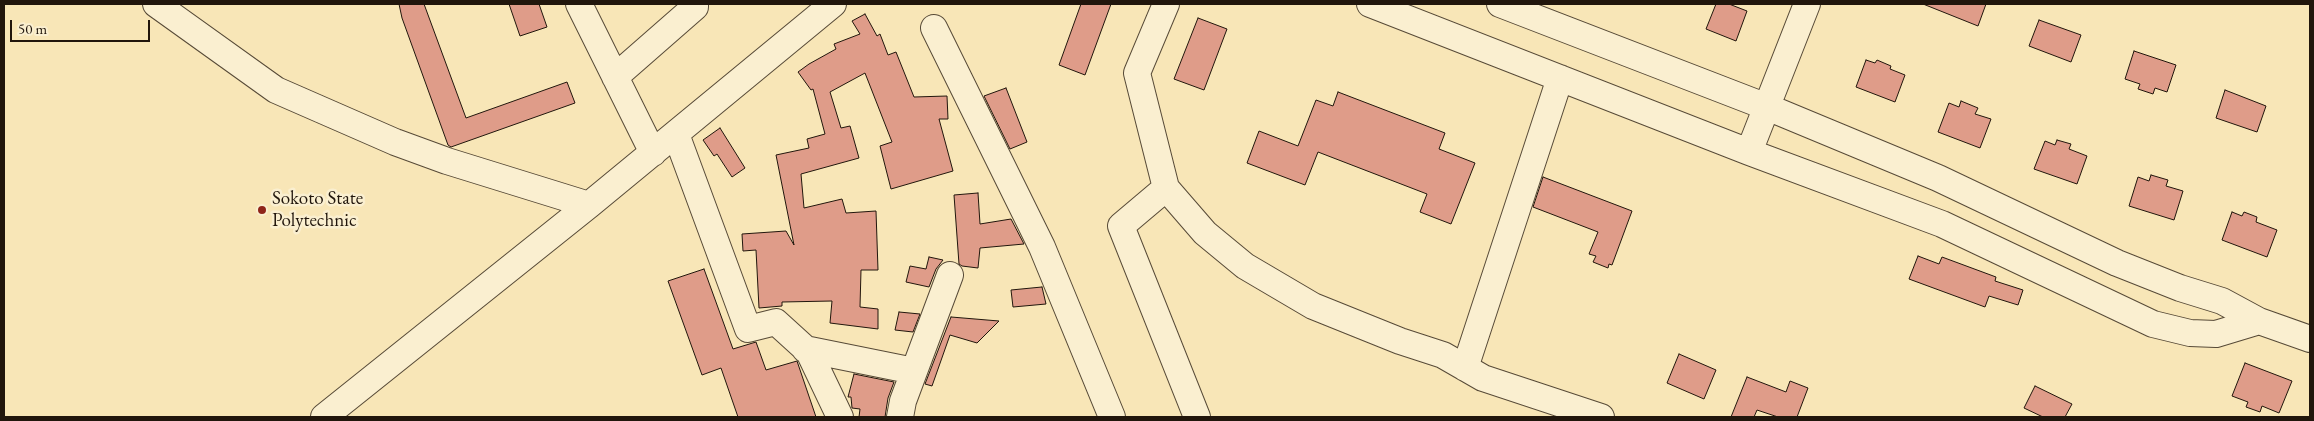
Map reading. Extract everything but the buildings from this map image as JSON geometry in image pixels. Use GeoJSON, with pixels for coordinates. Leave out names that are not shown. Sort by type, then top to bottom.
{"type":"FeatureCollection","features":[{"type":"Feature","properties":{"kind":"street"},"geometry":{"type":"LineString","coordinates":[[156,4],[276,90],[404,145],[589,205]]}},
{"type":"Feature","properties":{"kind":"street"},"geometry":{"type":"LineString","coordinates":[[579,4],[653,153]]}},
{"type":"Feature","properties":{"kind":"street"},"geometry":{"type":"LineString","coordinates":[[615,77],[694,7],[695,4]]}},
{"type":"Feature","properties":{"kind":"street"},"geometry":{"type":"LineString","coordinates":[[324,417],[589,205],[834,4]]}},
{"type":"Feature","properties":{"kind":"street"},"geometry":{"type":"LineString","coordinates":[[1166,4],[1137,73],[1166,188],[1205,232],[1245,266],[1313,306],[1400,341],[1442,355],[1483,378],[1601,417]]}},
{"type":"Feature","properties":{"kind":"street"},"geometry":{"type":"LineString","coordinates":[[1370,4],[1749,152],[1942,224],[2153,324],[2190,333],[2216,334],[2259,321]]}},
{"type":"Feature","properties":{"kind":"street"},"geometry":{"type":"LineString","coordinates":[[1500,4],[1768,107],[1938,178],[2117,263],[2222,302],[2259,321],[2310,339]]}},
{"type":"Feature","properties":{"kind":"street"},"geometry":{"type":"LineString","coordinates":[[1749,152],[1807,4]]}},
{"type":"Feature","properties":{"kind":"street"},"geometry":{"type":"LineString","coordinates":[[934,28],[1042,247],[1112,417]]}},
{"type":"Feature","properties":{"kind":"street"},"geometry":{"type":"LineString","coordinates":[[1465,368],[1560,78]]}},
{"type":"Feature","properties":{"kind":"street"},"geometry":{"type":"LineString","coordinates":[[676,134],[748,329],[776,322],[809,352],[840,417]]}},
{"type":"Feature","properties":{"kind":"street"},"geometry":{"type":"LineString","coordinates":[[1166,188],[1121,226],[1197,417]]}},
{"type":"Feature","properties":{"kind":"street"},"geometry":{"type":"LineString","coordinates":[[900,417],[903,401],[950,275]]}},
{"type":"Feature","properties":{"kind":"street"},"geometry":{"type":"LineString","coordinates":[[805,349],[914,371]]}},
{"type":"Feature","properties":{"kind":"place","name":"Sokoto State Polytechnic"},"geometry":{"type":"Point","coordinates":[262,210]}}]}
